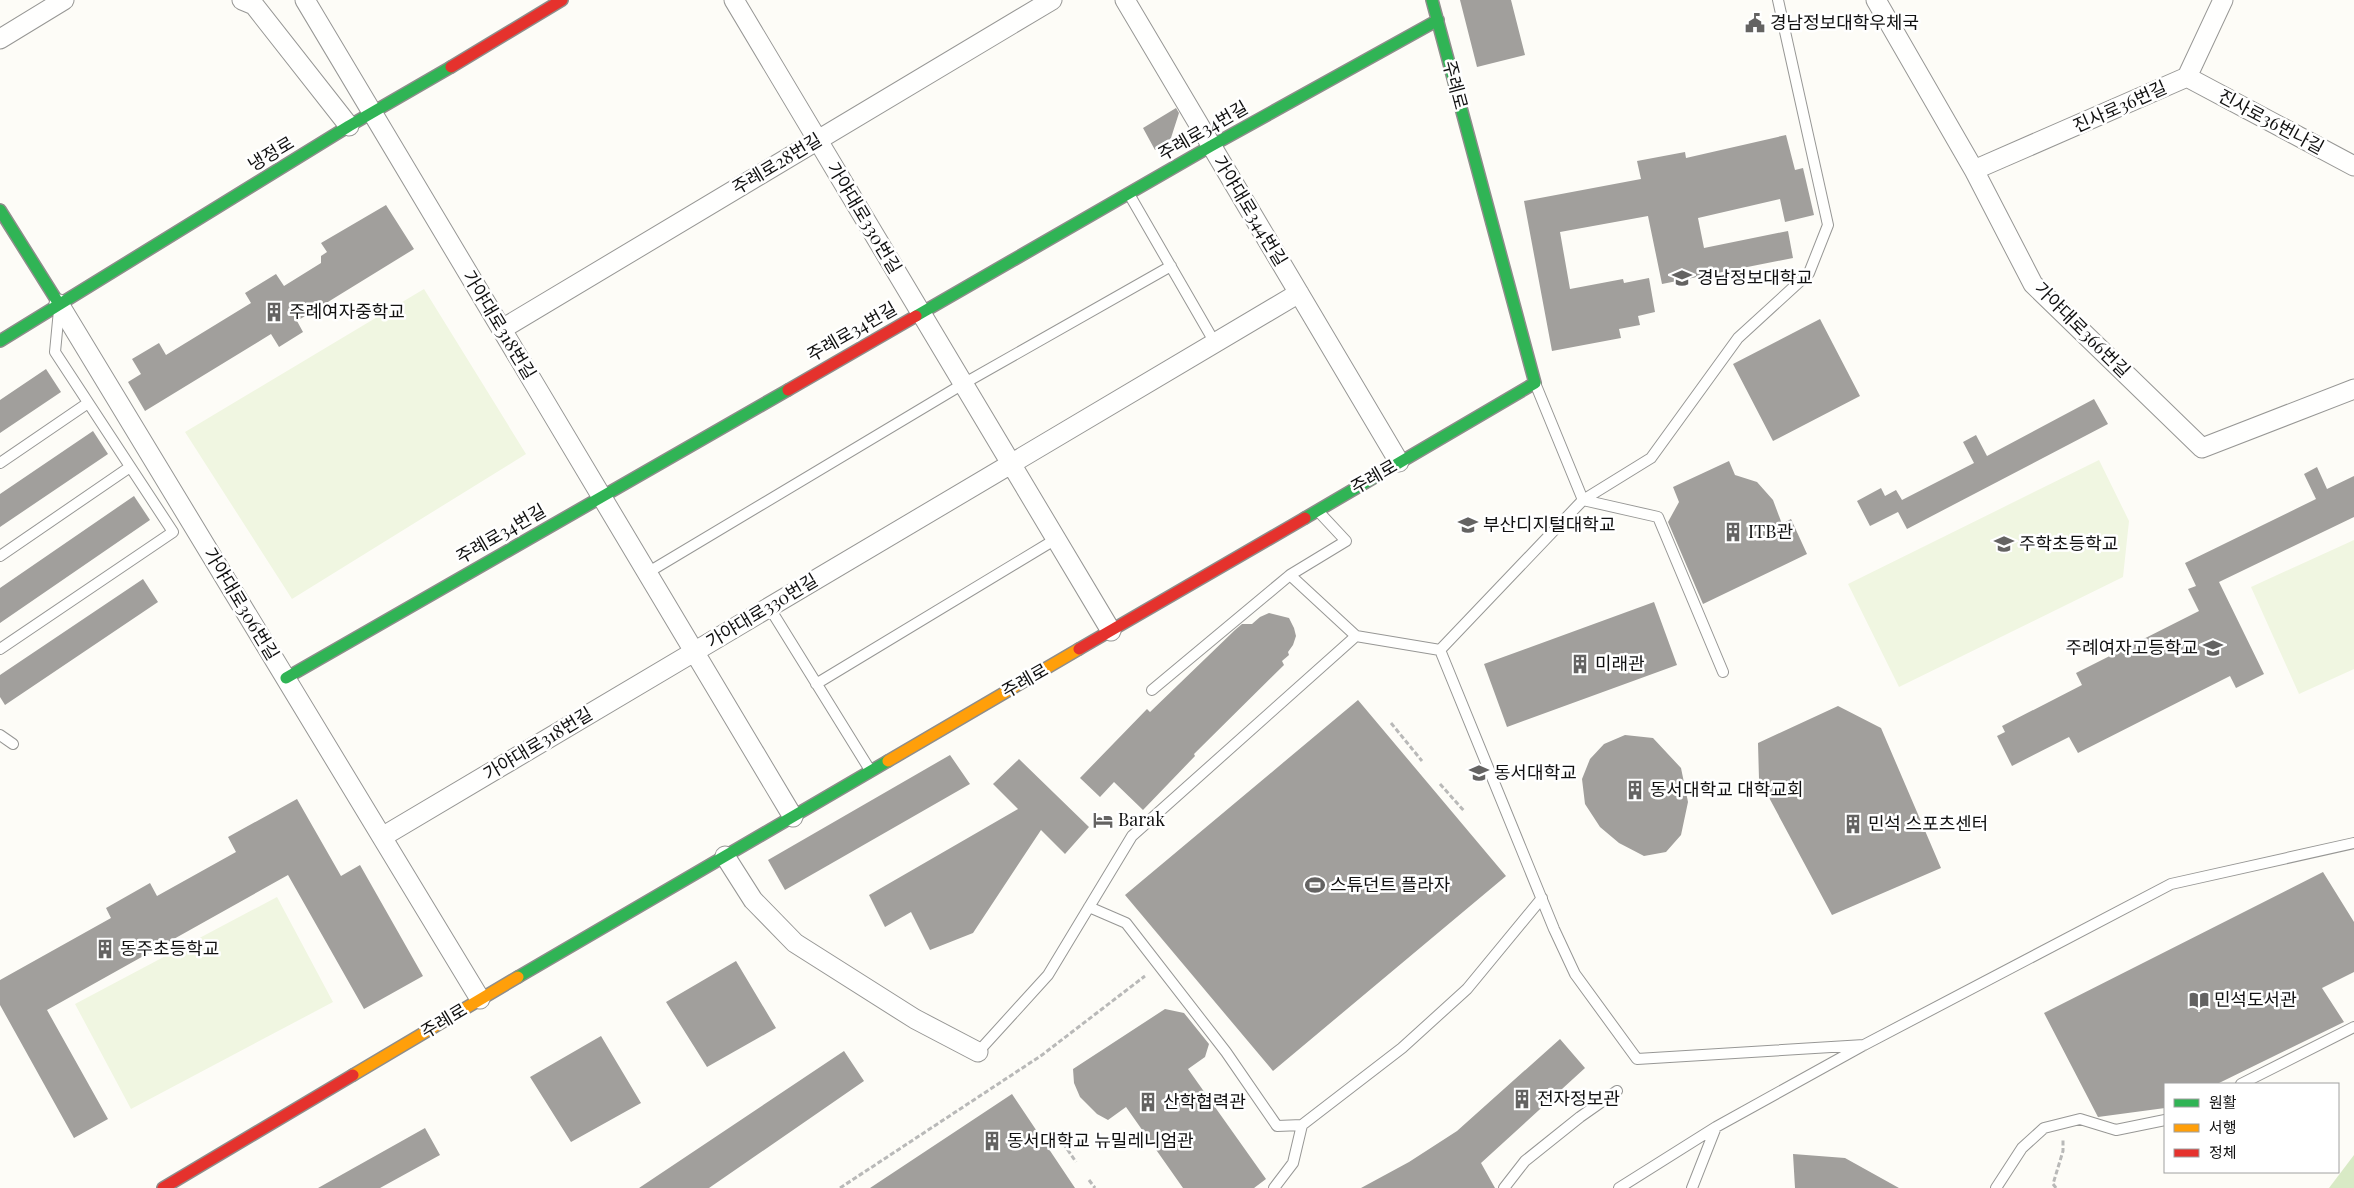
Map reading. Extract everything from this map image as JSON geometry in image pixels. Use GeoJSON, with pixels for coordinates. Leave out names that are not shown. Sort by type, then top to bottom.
{"type":"FeatureCollection","features":[{"type":"Feature","properties":{"kind":"street"},"geometry":{"type":"LineString","coordinates":[[0,39],[64,0]]}},
{"type":"Feature","properties":{"kind":"street"},"geometry":{"type":"LineString","coordinates":[[242,0],[254,5],[349,126]]}},
{"type":"Feature","properties":{"kind":"street","name":"가야대로318번길"},"geometry":{"type":"LineString","coordinates":[[305,0],[793,816]]}},
{"type":"Feature","properties":{"kind":"street","name":"냉정로"},"geometry":{"type":"LineString","coordinates":[[0,341],[349,126],[373,114],[562,0]]}},
{"type":"Feature","properties":{"kind":"street","name":"가야대로330번길"},"geometry":{"type":"LineString","coordinates":[[734,0],[1110,631]]}},
{"type":"Feature","properties":{"kind":"street","name":"주례로28번길"},"geometry":{"type":"LineString","coordinates":[[502,329],[1052,0]]}},
{"type":"Feature","properties":{"kind":"street","name":"가야대로344번길"},"geometry":{"type":"LineString","coordinates":[[1125,0],[1400,462]]}},
{"type":"Feature","properties":{"kind":"street","name":"주례로"},"geometry":{"type":"LineString","coordinates":[[163,1188],[793,816],[1535,383],[1432,0]]}},
{"type":"Feature","properties":{"kind":"street","name":"가야대로366번길"},"geometry":{"type":"LineString","coordinates":[[1876,0],[1974,170],[2033,284],[2202,448],[2354,389]]}},
{"type":"Feature","properties":{"kind":"street","name":"진사로36번길"},"geometry":{"type":"LineString","coordinates":[[1974,170],[2187,77],[2223,0]]}},
{"type":"Feature","properties":{"kind":"street","name":"주례로34번길"},"geometry":{"type":"LineString","coordinates":[[286,678],[1129,193],[1438,20]]}},
{"type":"Feature","properties":{"kind":"street","name":"진사로36번나길"},"geometry":{"type":"LineString","coordinates":[[2187,77],[2354,166]]}},
{"type":"Feature","properties":{"kind":"street","name":"가야대로306번길"},"geometry":{"type":"LineString","coordinates":[[0,210],[59,304],[480,1000]]}},
{"type":"Feature","properties":{"kind":"street"},"geometry":{"type":"LineString","coordinates":[[1011,464],[1299,293]]}},
{"type":"Feature","properties":{"kind":"street","name":"가야대로330번길"},"geometry":{"type":"LineString","coordinates":[[694,651],[1011,464]]}},
{"type":"Feature","properties":{"kind":"street","name":"가야대로318번길"},"geometry":{"type":"LineString","coordinates":[[382,837],[694,651]]}},
{"type":"Feature","properties":{"kind":"street"},"geometry":{"type":"LineString","coordinates":[[725,856],[753,900],[795,943],[915,1019],[978,1052]]}},
{"type":"Feature","properties":{"kind":"lane"},"geometry":{"type":"LineString","coordinates":[[1440,650],[1583,500],[1651,458],[1738,338],[1809,273],[1828,225],[1778,0]]}},
{"type":"Feature","properties":{"kind":"lane"},"geometry":{"type":"LineString","coordinates":[[1129,193],[1215,343]]}},
{"type":"Feature","properties":{"kind":"lane"},"geometry":{"type":"LineString","coordinates":[[647,573],[963,384],[1171,266]]}},
{"type":"Feature","properties":{"kind":"lane"},"geometry":{"type":"LineString","coordinates":[[0,649],[172,532],[55,352],[59,304]]}},
{"type":"Feature","properties":{"kind":"lane"},"geometry":{"type":"LineString","coordinates":[[1535,383],[1583,500]]}},
{"type":"Feature","properties":{"kind":"lane"},"geometry":{"type":"LineString","coordinates":[[0,463],[88,403]]}},
{"type":"Feature","properties":{"kind":"lane"},"geometry":{"type":"LineString","coordinates":[[0,556],[130,467]]}},
{"type":"Feature","properties":{"kind":"lane"},"geometry":{"type":"LineString","coordinates":[[1583,500],[1658,517],[1723,672]]}},
{"type":"Feature","properties":{"kind":"lane"},"geometry":{"type":"LineString","coordinates":[[1152,690],[1290,575],[1346,541],[1317,510]]}},
{"type":"Feature","properties":{"kind":"lane"},"geometry":{"type":"LineString","coordinates":[[816,684],[1056,539]]}},
{"type":"Feature","properties":{"kind":"lane"},"geometry":{"type":"LineString","coordinates":[[1290,575],[1356,636],[1440,650]]}},
{"type":"Feature","properties":{"kind":"lane"},"geometry":{"type":"LineString","coordinates":[[768,607],[871,771]]}},
{"type":"Feature","properties":{"kind":"lane"},"geometry":{"type":"LineString","coordinates":[[978,1052],[1048,975],[1132,836],[1356,636]]}},
{"type":"Feature","properties":{"kind":"lane"},"geometry":{"type":"LineString","coordinates":[[1440,650],[1575,974],[1637,1059],[1864,1045]]}},
{"type":"Feature","properties":{"kind":"lane"},"geometry":{"type":"LineString","coordinates":[[0,735],[13,744]]}},
{"type":"Feature","properties":{"kind":"lane"},"geometry":{"type":"LineString","coordinates":[[1619,1188],[1716,1127],[1864,1045],[2171,884],[2354,843]]}},
{"type":"Feature","properties":{"kind":"lane"},"geometry":{"type":"LineString","coordinates":[[1089,907],[1126,923],[1226,1052],[1277,1126],[1302,1125],[1402,1048],[1467,989],[1542,898]]}},
{"type":"Feature","properties":{"kind":"lane"},"geometry":{"type":"LineString","coordinates":[[2243,1083],[2354,1027]]}},
{"type":"Feature","properties":{"kind":"lane"},"geometry":{"type":"LineString","coordinates":[[1504,1188],[1525,1161],[1617,1091]]}},
{"type":"Feature","properties":{"kind":"lane"},"geometry":{"type":"LineString","coordinates":[[1996,1188],[2022,1148],[2044,1128],[2080,1119],[2116,1130],[2164,1120]]}},
{"type":"Feature","properties":{"kind":"lane"},"geometry":{"type":"LineString","coordinates":[[1274,1188],[1293,1163],[1302,1125]]}},
{"type":"Feature","properties":{"kind":"lane"},"geometry":{"type":"LineString","coordinates":[[1692,1188],[1716,1127]]}},
{"type":"Feature","properties":{"kind":"path"},"geometry":{"type":"LineString","coordinates":[[1391,723],[1422,761]]}},
{"type":"Feature","properties":{"kind":"path"},"geometry":{"type":"LineString","coordinates":[[1440,784],[1464,812]]}},
{"type":"Feature","properties":{"kind":"path"},"geometry":{"type":"LineString","coordinates":[[840,1188],[1042,1055],[1145,976]]}},
{"type":"Feature","properties":{"kind":"path"},"geometry":{"type":"LineString","coordinates":[[2056,1188],[2054,1184],[2063,1151],[2063,1123]]}},
{"type":"Feature","properties":{"kind":"path"},"geometry":{"type":"LineString","coordinates":[[1059,1137],[1076,1162]]}},
{"type":"Feature","properties":{"kind":"path"},"geometry":{"type":"LineString","coordinates":[[1089,1180],[1095,1188]]}},
{"type":"Feature","properties":{"kind":"green space"},"geometry":{"type":"Polygon","coordinates":[[[424,289],[526,454],[292,599],[185,432],[424,289]]]}},
{"type":"Feature","properties":{"kind":"green space"},"geometry":{"type":"Polygon","coordinates":[[[2099,460],[2129,521],[2123,577],[1899,687],[1848,584],[2099,460]]]}},
{"type":"Feature","properties":{"kind":"green space"},"geometry":{"type":"Polygon","coordinates":[[[2354,540],[2354,669],[2299,694],[2251,587],[2354,540]]]}},
{"type":"Feature","properties":{"kind":"green space"},"geometry":{"type":"Polygon","coordinates":[[[277,897],[333,1002],[131,1109],[75,1004],[277,897]]]}},
{"type":"Feature","properties":{"kind":"green space"},"geometry":{"type":"Polygon","coordinates":[[[2354,1155],[2354,1188],[2329,1188],[2354,1155]]]}},
{"type":"Feature","properties":{"kind":"building"},"geometry":{"type":"Polygon","coordinates":[[[1460,0],[1511,0],[1525,55],[1477,67],[1460,0]]]}},
{"type":"Feature","properties":{"kind":"building"},"geometry":{"type":"Polygon","coordinates":[[[1176,108],[1179,113],[1170,141],[1155,150],[1143,128],[1176,108]]]}},
{"type":"Feature","properties":{"kind":"building"},"geometry":{"type":"Polygon","coordinates":[[[1786,135],[1795,170],[1803,168],[1814,215],[1785,222],[1780,199],[1698,218],[1704,248],[1788,231],[1793,258],[1662,284],[1648,216],[1560,232],[1570,289],[1623,279],[1624,283],[1649,278],[1655,312],[1638,316],[1640,325],[1619,329],[1621,338],[1552,351],[1524,201],[1641,179],[1637,161],[1685,152],[1686,158],[1786,135]]]}},
{"type":"Feature","properties":{"kind":"building","name":"주례여자중학교"},"geometry":{"type":"Polygon","coordinates":[[[386,205],[414,249],[297,321],[303,332],[279,347],[271,334],[145,411],[128,382],[141,374],[132,359],[159,343],[166,355],[251,303],[245,293],[276,274],[284,286],[321,263],[321,256],[327,252],[321,243],[386,205]]]}},
{"type":"Feature","properties":{"kind":"building"},"geometry":{"type":"Polygon","coordinates":[[[1820,319],[1860,396],[1773,441],[1733,364],[1820,319]]]}},
{"type":"Feature","properties":{"kind":"building"},"geometry":{"type":"Polygon","coordinates":[[[46,369],[61,392],[0,433],[0,400],[46,369]]]}},
{"type":"Feature","properties":{"kind":"building"},"geometry":{"type":"Polygon","coordinates":[[[2094,399],[2108,424],[1907,529],[1898,512],[1870,526],[1857,501],[1881,488],[1885,496],[1896,490],[1902,500],[1974,463],[1963,442],[1976,435],[1987,456],[2094,399]]]}},
{"type":"Feature","properties":{"kind":"building"},"geometry":{"type":"Polygon","coordinates":[[[93,431],[108,454],[0,527],[0,494],[93,431]]]}},
{"type":"Feature","properties":{"kind":"building","name":"ITB관"},"geometry":{"type":"Polygon","coordinates":[[[1729,461],[1735,475],[1757,482],[1773,500],[1782,524],[1791,519],[1807,554],[1703,604],[1668,522],[1679,502],[1673,487],[1729,461]]]}},
{"type":"Feature","properties":{"kind":"building"},"geometry":{"type":"Polygon","coordinates":[[[2317,467],[2327,489],[2354,476],[2354,517],[2219,582],[2264,674],[2236,688],[2230,676],[2078,753],[2069,737],[2012,766],[1997,736],[2005,732],[2002,726],[2082,685],[2076,673],[2199,611],[2188,589],[2196,586],[2185,563],[2316,499],[2304,474],[2317,467]]]}},
{"type":"Feature","properties":{"kind":"building"},"geometry":{"type":"Polygon","coordinates":[[[134,496],[150,520],[0,623],[0,588],[134,496]]]}},
{"type":"Feature","properties":{"kind":"building"},"geometry":{"type":"Polygon","coordinates":[[[143,579],[158,602],[5,705],[0,697],[0,675],[143,579]]]}},
{"type":"Feature","properties":{"kind":"building","name":"미래관"},"geometry":{"type":"Polygon","coordinates":[[[1654,602],[1677,665],[1507,727],[1484,664],[1654,602]]]}},
{"type":"Feature","properties":{"kind":"building"},"geometry":{"type":"Polygon","coordinates":[[[1269,613],[1289,618],[1294,628],[1296,636],[1288,652],[1289,655],[1282,661],[1284,665],[1194,754],[1195,756],[1143,810],[1114,782],[1100,797],[1080,778],[1147,709],[1150,712],[1235,630],[1242,624],[1252,624],[1260,617],[1269,613]]]}},
{"type":"Feature","properties":{"kind":"building","name":"스튜던트 플라자"},"geometry":{"type":"Polygon","coordinates":[[[1358,700],[1506,876],[1273,1071],[1125,895],[1358,700]]]}},
{"type":"Feature","properties":{"kind":"building","name":"민석 스포츠센터"},"geometry":{"type":"Polygon","coordinates":[[[1838,706],[1881,728],[1941,868],[1832,915],[1759,779],[1758,743],[1838,706]]]}},
{"type":"Feature","properties":{"kind":"building","name":"동서대학교 대학교회"},"geometry":{"type":"Polygon","coordinates":[[[1625,735],[1653,738],[1681,768],[1688,802],[1681,835],[1666,852],[1644,856],[1619,843],[1600,827],[1585,804],[1582,779],[1590,759],[1604,744],[1625,735]]]}},
{"type":"Feature","properties":{"kind":"building"},"geometry":{"type":"Polygon","coordinates":[[[950,755],[970,784],[785,890],[768,860],[950,755]]]}},
{"type":"Feature","properties":{"kind":"building"},"geometry":{"type":"Polygon","coordinates":[[[1019,759],[1089,827],[1065,854],[1041,830],[973,933],[930,950],[911,912],[885,927],[869,895],[1018,809],[993,784],[1019,759]]]}},
{"type":"Feature","properties":{"kind":"building","name":"동주초등학교"},"geometry":{"type":"Polygon","coordinates":[[[297,799],[341,876],[360,865],[423,976],[364,1009],[288,875],[47,1010],[108,1119],[74,1138],[0,1005],[0,980],[111,918],[106,908],[150,883],[157,896],[236,852],[228,837],[297,799]]]}},
{"type":"Feature","properties":{"kind":"building","name":"민석도서관"},"geometry":{"type":"Polygon","coordinates":[[[2323,872],[2354,922],[2354,972],[2322,988],[2344,1022],[2219,1083],[2164,1083],[2164,1108],[2098,1117],[2044,1013],[2323,872]]]}},
{"type":"Feature","properties":{"kind":"building"},"geometry":{"type":"Polygon","coordinates":[[[736,961],[776,1028],[707,1067],[666,1002],[736,961]]]}},
{"type":"Feature","properties":{"kind":"building","name":"산학협력관"},"geometry":{"type":"Polygon","coordinates":[[[1165,1009],[1184,1013],[1209,1044],[1205,1057],[1188,1069],[1266,1179],[1254,1188],[1183,1188],[1126,1107],[1108,1120],[1097,1114],[1080,1097],[1074,1083],[1073,1069],[1165,1009]]]}},
{"type":"Feature","properties":{"kind":"building"},"geometry":{"type":"Polygon","coordinates":[[[601,1036],[641,1103],[571,1142],[530,1077],[601,1036]]]}},
{"type":"Feature","properties":{"kind":"building","name":"전자정보관"},"geometry":{"type":"Polygon","coordinates":[[[1560,1039],[1585,1068],[1481,1163],[1495,1188],[1361,1188],[1409,1162],[1457,1131],[1560,1039]]]}},
{"type":"Feature","properties":{"kind":"building"},"geometry":{"type":"Polygon","coordinates":[[[844,1051],[864,1081],[709,1188],[639,1188],[844,1051]]]}},
{"type":"Feature","properties":{"kind":"building","name":"동서대학교 뉴밀레니엄관"},"geometry":{"type":"Polygon","coordinates":[[[1012,1094],[1075,1188],[870,1188],[1012,1094]]]}},
{"type":"Feature","properties":{"kind":"building"},"geometry":{"type":"Polygon","coordinates":[[[425,1128],[440,1155],[380,1188],[318,1188],[425,1128]]]}},
{"type":"Feature","properties":{"kind":"building"},"geometry":{"type":"Polygon","coordinates":[[[1793,1154],[1845,1158],[1899,1188],[1795,1188],[1793,1154]]]}},
{"type":"Feature","properties":{"kind":"traffic: fast"},"geometry":{"type":"LineString","coordinates":[[1305,518],[1535,383],[1432,0]]}},
{"type":"Feature","properties":{"kind":"traffic: fast"},"geometry":{"type":"LineString","coordinates":[[916,316],[1211,146],[1438,20]]}},
{"type":"Feature","properties":{"kind":"traffic: fast"},"geometry":{"type":"LineString","coordinates":[[0,341],[349,126],[451,67]]}},
{"type":"Feature","properties":{"kind":"traffic: fast"},"geometry":{"type":"LineString","coordinates":[[0,210],[59,304]]}},
{"type":"Feature","properties":{"kind":"traffic: fast"},"geometry":{"type":"LineString","coordinates":[[286,678],[788,390]]}},
{"type":"Feature","properties":{"kind":"traffic: fast"},"geometry":{"type":"LineString","coordinates":[[518,977],[888,761]]}},
{"type":"Feature","properties":{"kind":"traffic: slow"},"geometry":{"type":"LineString","coordinates":[[888,761],[1079,649]]}},
{"type":"Feature","properties":{"kind":"traffic: slow"},"geometry":{"type":"LineString","coordinates":[[353,1075],[518,977]]}},
{"type":"Feature","properties":{"kind":"traffic: jam"},"geometry":{"type":"LineString","coordinates":[[451,67],[562,0]]}},
{"type":"Feature","properties":{"kind":"traffic: jam"},"geometry":{"type":"LineString","coordinates":[[788,390],[916,316]]}},
{"type":"Feature","properties":{"kind":"traffic: jam"},"geometry":{"type":"LineString","coordinates":[[1079,649],[1305,518]]}},
{"type":"Feature","properties":{"kind":"traffic: jam"},"geometry":{"type":"LineString","coordinates":[[163,1188],[353,1075]]}},
{"type":"Feature","properties":{"kind":"place","name":"경남정보대학우체국"},"geometry":{"type":"Point","coordinates":[1755,23]}},
{"type":"Feature","properties":{"kind":"place","name":"경남정보대학교"},"geometry":{"type":"Point","coordinates":[1682,278]}},
{"type":"Feature","properties":{"kind":"place","name":"주례여자중학교"},"geometry":{"type":"Point","coordinates":[274,312]}},
{"type":"Feature","properties":{"kind":"place","name":"부산디지털대학교"},"geometry":{"type":"Point","coordinates":[1468,525]}},
{"type":"Feature","properties":{"kind":"place","name":"ITB관"},"geometry":{"type":"Point","coordinates":[1733,532]}},
{"type":"Feature","properties":{"kind":"place","name":"주학초등학교"},"geometry":{"type":"Point","coordinates":[2004,544]}},
{"type":"Feature","properties":{"kind":"place","name":"주례여자고등학교"},"geometry":{"type":"Point","coordinates":[2213,648]}},
{"type":"Feature","properties":{"kind":"place","name":"미래관"},"geometry":{"type":"Point","coordinates":[1580,664]}},
{"type":"Feature","properties":{"kind":"place","name":"동서대학교"},"geometry":{"type":"Point","coordinates":[1479,773]}},
{"type":"Feature","properties":{"kind":"place","name":"동서대학교 대학교회"},"geometry":{"type":"Point","coordinates":[1635,790]}},
{"type":"Feature","properties":{"kind":"place","name":"Barak"},"geometry":{"type":"Point","coordinates":[1103,820]}},
{"type":"Feature","properties":{"kind":"place","name":"민석 스포츠센터"},"geometry":{"type":"Point","coordinates":[1853,824]}},
{"type":"Feature","properties":{"kind":"place","name":"스튜던트 플라자"},"geometry":{"type":"Point","coordinates":[1315,885]}},
{"type":"Feature","properties":{"kind":"place","name":"동주초등학교"},"geometry":{"type":"Point","coordinates":[105,949]}},
{"type":"Feature","properties":{"kind":"place","name":"민석도서관"},"geometry":{"type":"Point","coordinates":[2199,1000]}},
{"type":"Feature","properties":{"kind":"place","name":"전자정보관"},"geometry":{"type":"Point","coordinates":[1522,1099]}},
{"type":"Feature","properties":{"kind":"place","name":"산학협력관"},"geometry":{"type":"Point","coordinates":[1148,1102]}},
{"type":"Feature","properties":{"kind":"place","name":"동서대학교 뉴밀레니엄관"},"geometry":{"type":"Point","coordinates":[992,1141]}}]}
